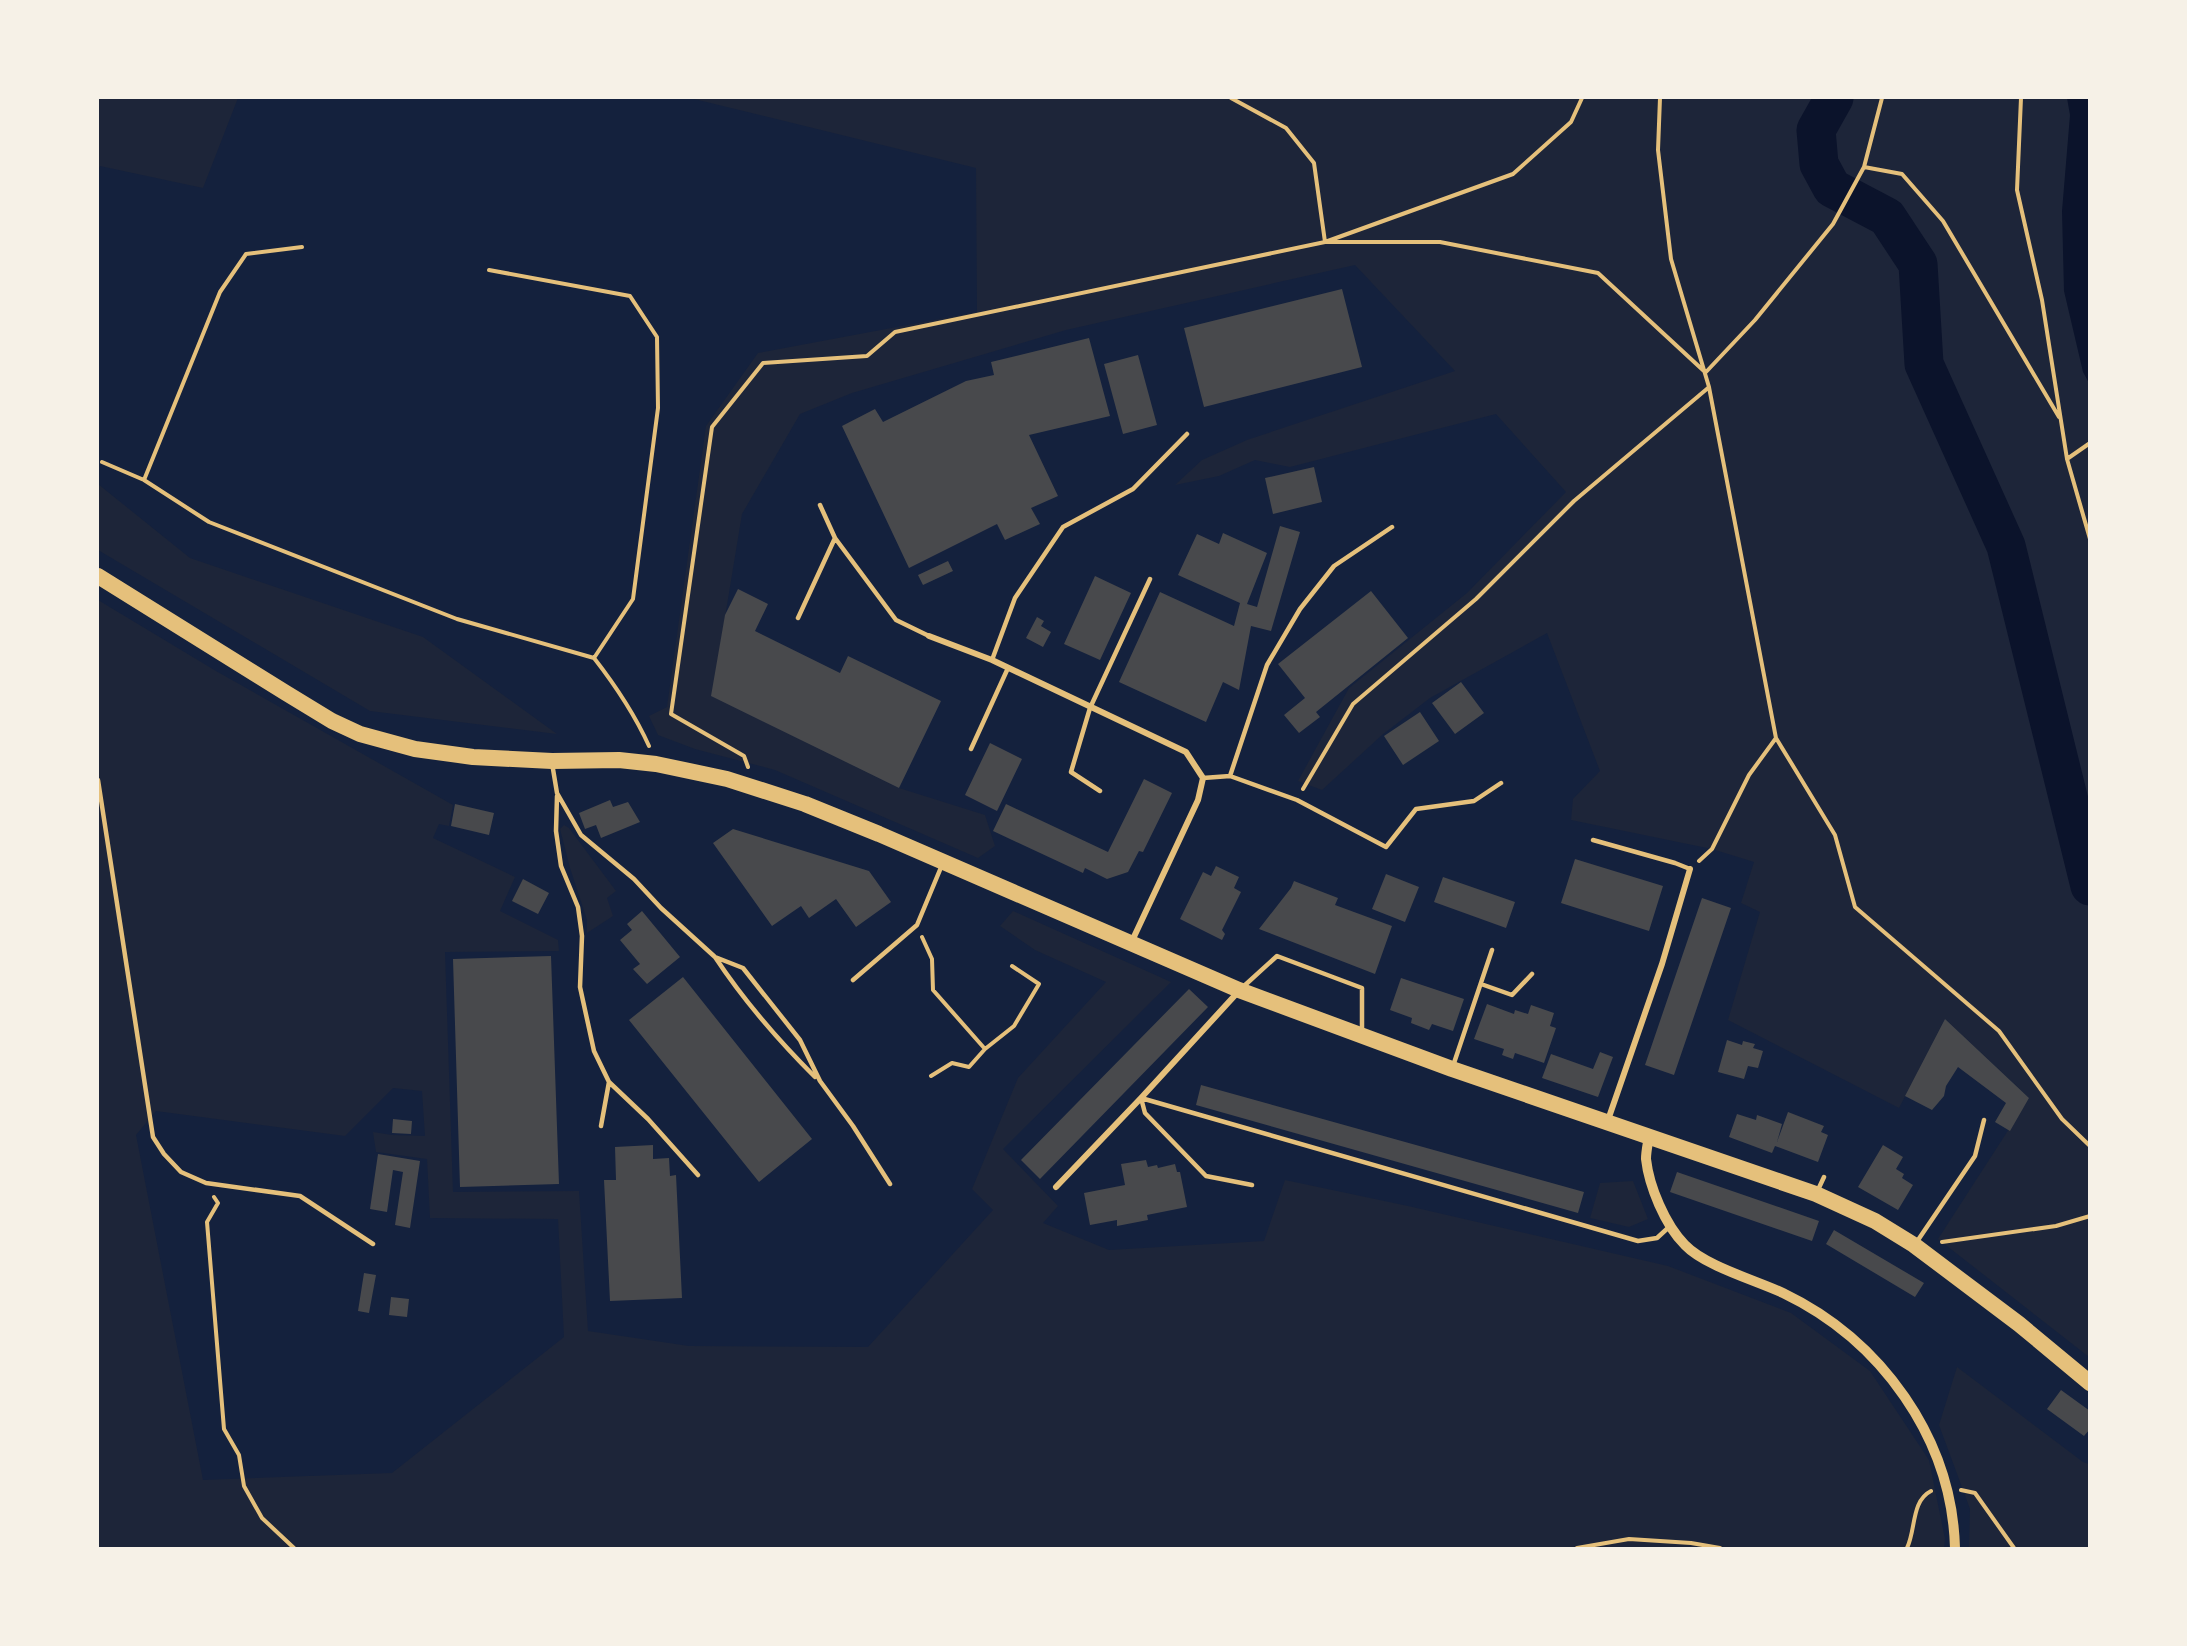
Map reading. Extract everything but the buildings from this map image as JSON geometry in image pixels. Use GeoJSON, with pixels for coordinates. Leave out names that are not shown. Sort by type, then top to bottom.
{"type":"FeatureCollection","features":[{"type":"Feature","properties":{"kind":"highway"},"geometry":{"type":"LineString","coordinates":[[98,576],[332,721],[360,734],[387,743],[473,757],[552,761],[619,760],[656,764],[718,777],[755,788],[816,808],[1239,990],[1452,1069],[1816,1194],[1875,1221],[1914,1245],[2019,1324],[2090,1383]]}},
{"type":"Feature","properties":{"kind":"street"},"geometry":{"type":"LineString","coordinates":[[929,636],[992,660],[1186,752],[1203,778],[1198,800],[1131,943]]}},
{"type":"Feature","properties":{"kind":"street"},"geometry":{"type":"LineString","coordinates":[[1607,1122],[1662,964],[1690,869]]}},
{"type":"Feature","properties":{"kind":"street"},"geometry":{"type":"LineString","coordinates":[[1056,1187],[1239,990]]}},
{"type":"Feature","properties":{"kind":"street"},"geometry":{"type":"LineString","coordinates":[[1649,1136],[1646,1157],[1649,1177],[1657,1201],[1684,1245],[1702,1258],[1785,1294],[1829,1319],[1872,1355],[1892,1378],[1934,1448],[1945,1485],[1955,1548]]}},
{"type":"Feature","properties":{"kind":"lane"},"geometry":{"type":"LineString","coordinates":[[992,660],[1016,598],[1063,527],[1133,489],[1187,434]]}},
{"type":"Feature","properties":{"kind":"lane"},"geometry":{"type":"LineString","coordinates":[[820,506],[835,538],[896,620],[929,636]]}},
{"type":"Feature","properties":{"kind":"lane"},"geometry":{"type":"LineString","coordinates":[[1230,776],[1267,665],[1300,609],[1334,566],[1392,527]]}},
{"type":"Feature","properties":{"kind":"lane"},"geometry":{"type":"LineString","coordinates":[[798,618],[835,538]]}},
{"type":"Feature","properties":{"kind":"lane"},"geometry":{"type":"LineString","coordinates":[[1100,792],[1071,771],[1090,708],[1150,579]]}},
{"type":"Feature","properties":{"kind":"lane"},"geometry":{"type":"LineString","coordinates":[[971,749],[1008,668]]}},
{"type":"Feature","properties":{"kind":"lane"},"geometry":{"type":"LineString","coordinates":[[552,761],[557,793],[556,831],[561,866],[578,908],[582,936],[580,987],[594,1051],[609,1082],[648,1119],[698,1175]]}},
{"type":"Feature","properties":{"kind":"lane"},"geometry":{"type":"LineString","coordinates":[[1203,778],[1230,776],[1296,800],[1386,847],[1416,809],[1474,801],[1501,783]]}},
{"type":"Feature","properties":{"kind":"lane"},"geometry":{"type":"LineString","coordinates":[[98,780],[153,1137],[164,1154],[181,1172],[206,1183],[300,1196],[373,1244]]}},
{"type":"Feature","properties":{"kind":"lane"},"geometry":{"type":"LineString","coordinates":[[557,793],[581,835],[634,879],[661,908],[715,957],[780,1042],[820,1081],[853,1126],[890,1184]]}},
{"type":"Feature","properties":{"kind":"lane"},"geometry":{"type":"LineString","coordinates":[[1593,840],[1675,862],[1690,869]]}},
{"type":"Feature","properties":{"kind":"lane"},"geometry":{"type":"LineString","coordinates":[[853,980],[917,925],[943,862]]}},
{"type":"Feature","properties":{"kind":"lane"},"geometry":{"type":"LineString","coordinates":[[1452,1069],[1492,950]]}},
{"type":"Feature","properties":{"kind":"lane"},"geometry":{"type":"LineString","coordinates":[[1239,990],[1277,956],[1362,988],[1362,1036]]}},
{"type":"Feature","properties":{"kind":"lane"},"geometry":{"type":"LineString","coordinates":[[715,957],[743,968],[800,1040],[820,1081]]}},
{"type":"Feature","properties":{"kind":"lane"},"geometry":{"type":"LineString","coordinates":[[1481,984],[1512,995],[1532,974]]}},
{"type":"Feature","properties":{"kind":"lane"},"geometry":{"type":"LineString","coordinates":[[601,1125],[609,1082]]}},
{"type":"Feature","properties":{"kind":"lane"},"geometry":{"type":"LineString","coordinates":[[1141,1098],[1145,1113],[1206,1176],[1252,1185]]}},
{"type":"Feature","properties":{"kind":"lane"},"geometry":{"type":"LineString","coordinates":[[1141,1098],[1638,1241],[1657,1238],[1671,1226]]}},
{"type":"Feature","properties":{"kind":"lane"},"geometry":{"type":"LineString","coordinates":[[1914,1245],[1975,1156],[1984,1120]]}},
{"type":"Feature","properties":{"kind":"lane"},"geometry":{"type":"LineString","coordinates":[[1816,1194],[1824,1177]]}},
{"type":"Feature","properties":{"kind":"path"},"geometry":{"type":"LineString","coordinates":[[1231,98],[1286,128],[1314,163],[1325,242]]}},
{"type":"Feature","properties":{"kind":"path"},"geometry":{"type":"LineString","coordinates":[[755,788],[744,756],[671,714],[712,427],[763,363],[867,356],[895,332],[1325,242],[1513,174],[1571,122],[1582,98]]}},
{"type":"Feature","properties":{"kind":"path"},"geometry":{"type":"LineString","coordinates":[[1660,98],[1658,150],[1671,259],[1706,372],[1776,738],[1835,835],[1855,907],[1999,1031],[2062,1119],[2090,1146]]}},
{"type":"Feature","properties":{"kind":"path"},"geometry":{"type":"LineString","coordinates":[[1706,372],[1755,320],[1833,224],[1864,167],[1882,98]]}},
{"type":"Feature","properties":{"kind":"path"},"geometry":{"type":"LineString","coordinates":[[2020,98],[2017,190],[2042,300],[2067,459],[2090,539]]}},
{"type":"Feature","properties":{"kind":"path"},"geometry":{"type":"LineString","coordinates":[[1864,167],[1902,174],[1943,221],[2061,420]]}},
{"type":"Feature","properties":{"kind":"path"},"geometry":{"type":"LineString","coordinates":[[1325,242],[1440,242],[1598,273],[1706,372]]}},
{"type":"Feature","properties":{"kind":"path"},"geometry":{"type":"LineString","coordinates":[[144,480],[220,292],[246,254],[302,247]]}},
{"type":"Feature","properties":{"kind":"path"},"geometry":{"type":"LineString","coordinates":[[489,270],[630,296],[657,337],[658,408],[633,599],[594,658]]}},
{"type":"Feature","properties":{"kind":"path"},"geometry":{"type":"LineString","coordinates":[[1296,800],[1353,704],[1476,599],[1574,501],[1709,387]]}},
{"type":"Feature","properties":{"kind":"path"},"geometry":{"type":"LineString","coordinates":[[2067,459],[2090,443]]}},
{"type":"Feature","properties":{"kind":"path"},"geometry":{"type":"LineString","coordinates":[[102,462],[144,480],[209,522],[457,619],[594,658],[610,679],[642,732],[656,764]]}},
{"type":"Feature","properties":{"kind":"path"},"geometry":{"type":"LineString","coordinates":[[1690,869],[1712,849],[1749,775],[1776,738]]}},
{"type":"Feature","properties":{"kind":"path"},"geometry":{"type":"LineString","coordinates":[[917,925],[932,960],[933,990],[985,1049]]}},
{"type":"Feature","properties":{"kind":"path"},"geometry":{"type":"LineString","coordinates":[[932,1076],[952,1063],[969,1067],[985,1049],[1014,1026],[1039,984],[1012,966]]}},
{"type":"Feature","properties":{"kind":"path"},"geometry":{"type":"LineString","coordinates":[[206,1183],[218,1203],[207,1222],[224,1429],[239,1455],[244,1486],[262,1518],[294,1548]]}},
{"type":"Feature","properties":{"kind":"path"},"geometry":{"type":"LineString","coordinates":[[1914,1245],[2056,1227],[2090,1216]]}},
{"type":"Feature","properties":{"kind":"path"},"geometry":{"type":"LineString","coordinates":[[1577,1548],[1629,1539],[1691,1543],[1720,1548]]}},
{"type":"Feature","properties":{"kind":"shaded area"},"geometry":{"type":"Polygon","coordinates":[[[98,98],[238,98],[203,188],[100,166],[98,171],[98,98]]]}},
{"type":"Feature","properties":{"kind":"shaded area"},"geometry":{"type":"Polygon","coordinates":[[[690,98],[2089,98],[2089,1357],[1938,1239],[2029,1098],[1945,1019],[1899,1108],[1728,1020],[1760,912],[1741,903],[1754,862],[1712,849],[1571,820],[1573,799],[1600,771],[1547,633],[1430,698],[1382,735],[1322,790],[1298,781],[1349,688],[1467,593],[1566,492],[1496,414],[1290,467],[1255,460],[1219,476],[1175,485],[1202,460],[1247,440],[1455,371],[1355,265],[1066,330],[852,393],[800,414],[742,514],[712,696],[899,788],[985,815],[995,846],[978,858],[775,770],[695,749],[658,735],[649,716],[667,707],[706,426],[758,353],[977,312],[976,168],[690,98]]]}},
{"type":"Feature","properties":{"kind":"shaded area"},"geometry":{"type":"Polygon","coordinates":[[[2067,98],[2089,98],[2089,383],[2083,372],[2064,291],[2062,211],[2070,115],[2067,98]]]}},
{"type":"Feature","properties":{"kind":"shaded area"},"geometry":{"type":"Polygon","coordinates":[[[98,484],[190,558],[423,637],[557,734],[370,711],[98,550],[98,484]]]}},
{"type":"Feature","properties":{"kind":"shaded area"},"geometry":{"type":"Polygon","coordinates":[[[98,600],[216,671],[453,805],[449,826],[439,824],[433,838],[515,877],[500,911],[558,940],[559,951],[445,952],[453,1192],[579,1191],[588,1331],[689,1346],[868,1347],[993,1210],[972,1189],[1018,1078],[1106,982],[1035,950],[1000,926],[1013,911],[1171,982],[1003,1149],[1058,1206],[1043,1223],[1109,1250],[1264,1241],[1285,1180],[1668,1266],[1791,1313],[1870,1371],[1929,1460],[1945,1539],[1944,1548],[98,1548],[98,600]],[[393,1088],[345,1136],[156,1111],[136,1135],[203,1480],[392,1473],[564,1337],[558,1219],[430,1218],[427,1159],[376,1152],[373,1132],[425,1136],[422,1091],[393,1088]]]}},
{"type":"Feature","properties":{"kind":"shaded area"},"geometry":{"type":"Polygon","coordinates":[[[564,825],[569,828],[616,891],[607,898],[613,916],[587,933],[587,920],[560,829],[564,825]]]}},
{"type":"Feature","properties":{"kind":"shaded area"},"geometry":{"type":"Polygon","coordinates":[[[1633,1181],[1648,1219],[1629,1227],[1590,1218],[1600,1183],[1633,1181]]]}},
{"type":"Feature","properties":{"kind":"shaded area"},"geometry":{"type":"Polygon","coordinates":[[[1957,1367],[2083,1462],[2089,1464],[2089,1548],[1969,1548],[1970,1509],[1939,1425],[1957,1367]]]}},
{"type":"Feature","properties":{"kind":"waterway"},"geometry":{"type":"LineString","coordinates":[[1834,98],[1816,130],[1819,164],[1832,188],[1887,217],[1918,264],[1924,364],[2006,546],[2090,886]]}}]}
